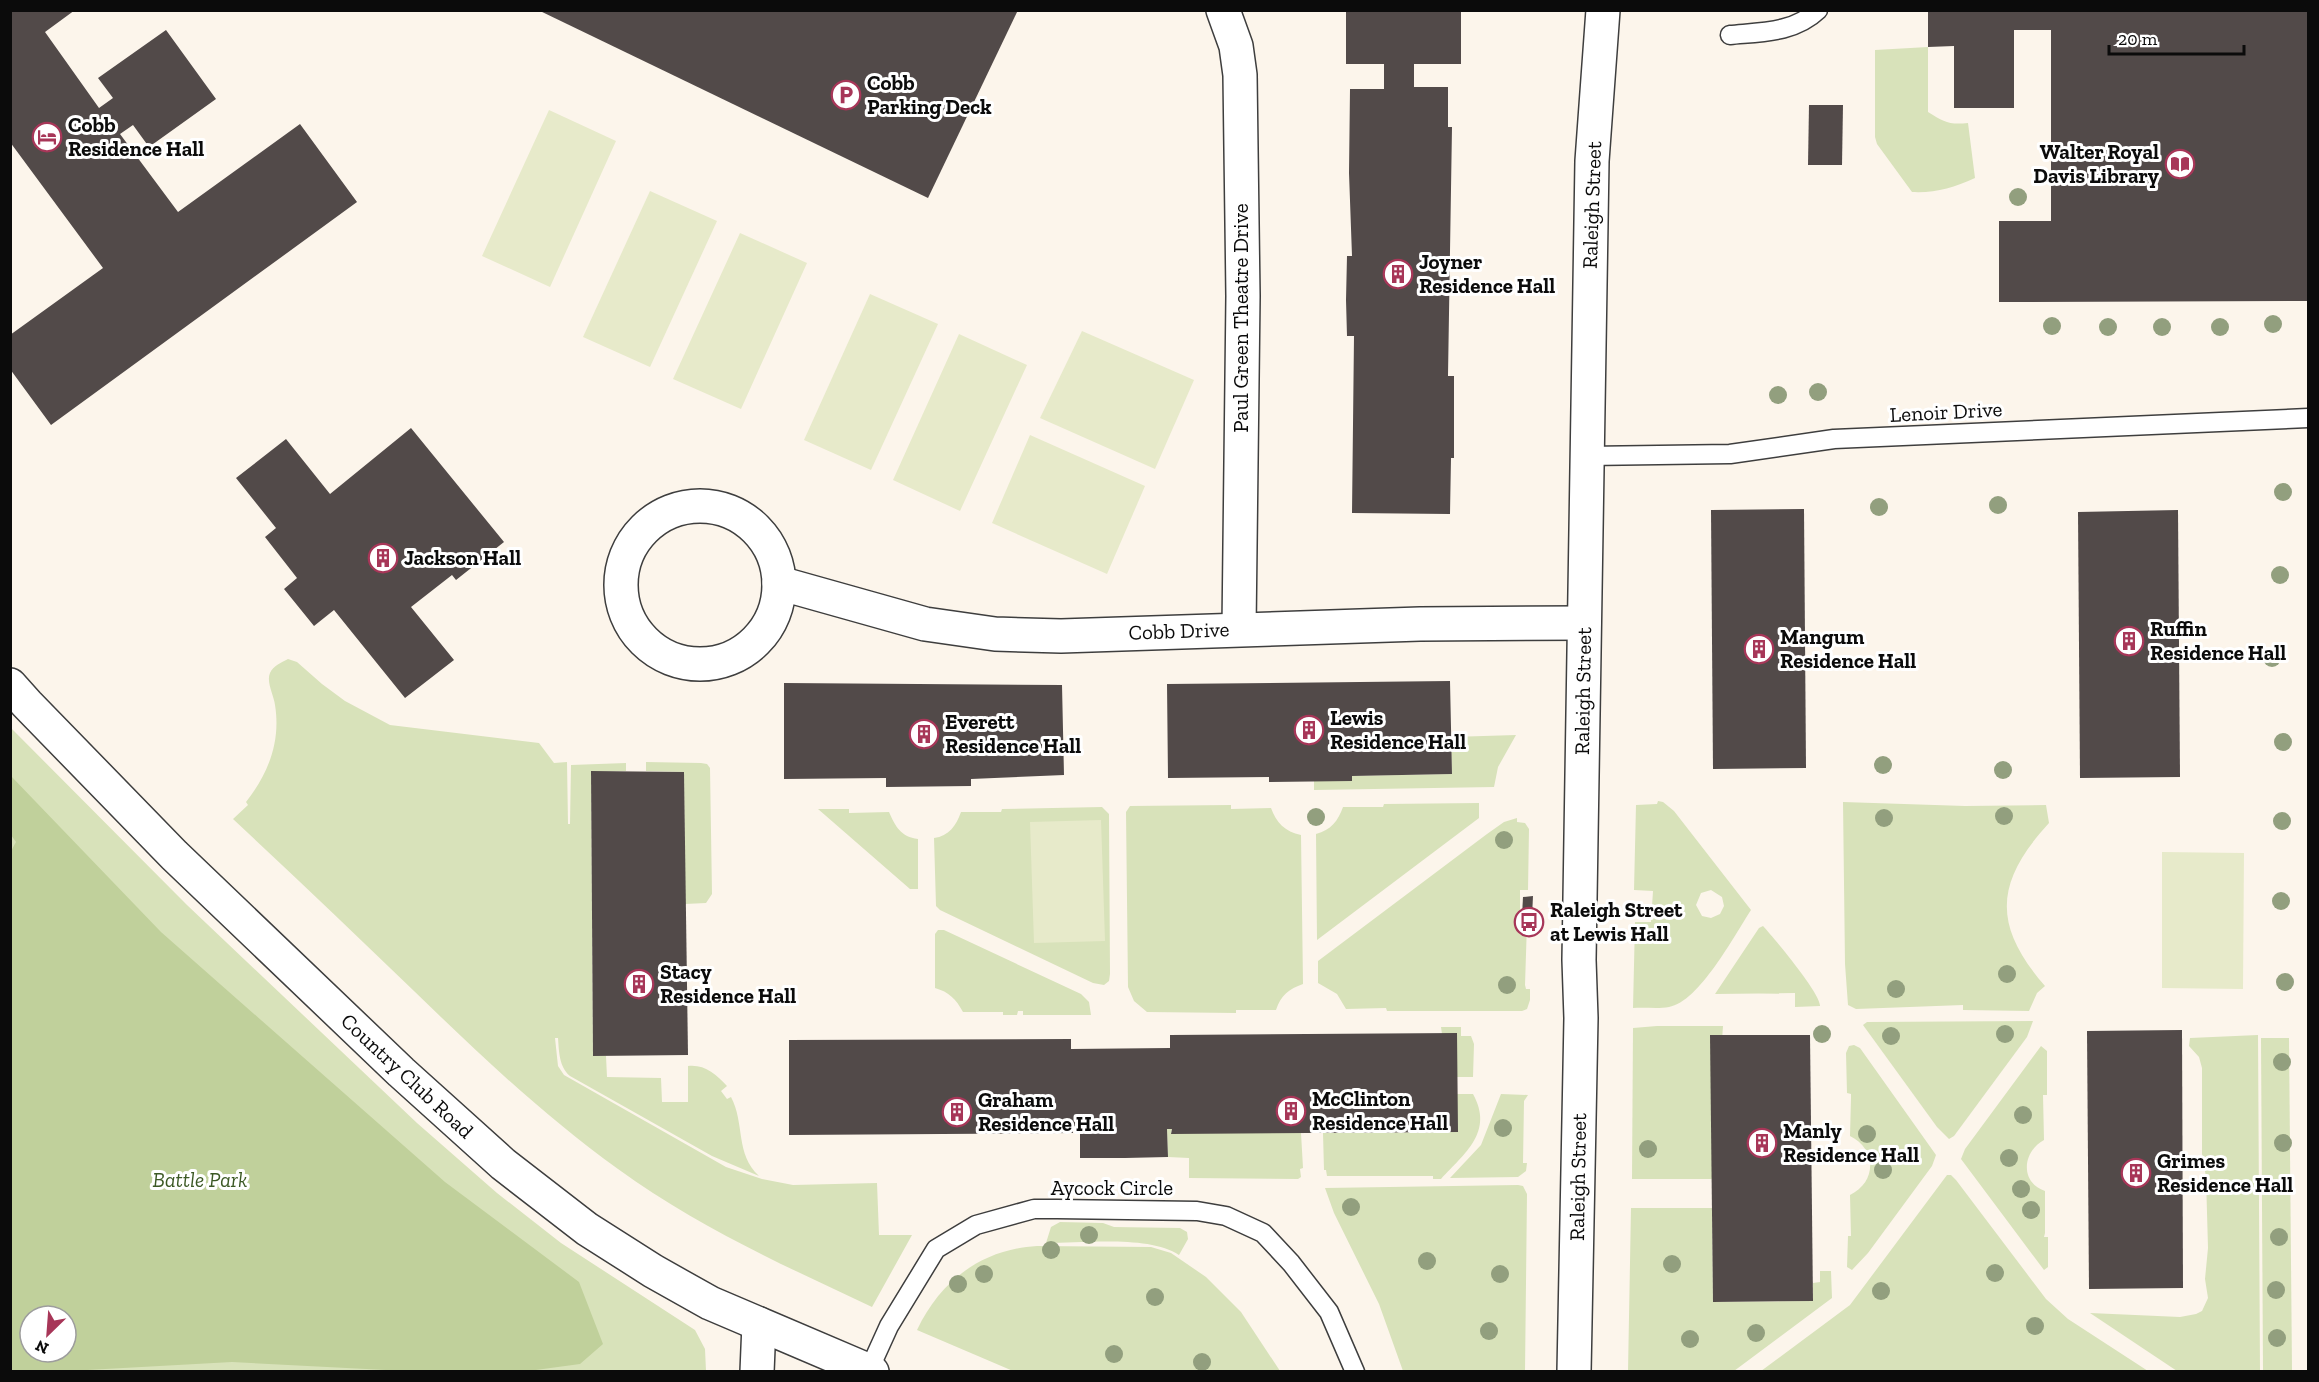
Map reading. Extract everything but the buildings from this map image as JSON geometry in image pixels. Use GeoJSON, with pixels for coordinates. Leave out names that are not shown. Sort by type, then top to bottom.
{"type":"FeatureCollection","features":[{"type":"Feature","properties":{"kind":"street","name":"Paul Green Theatre Drive"},"geometry":{"type":"LineString","coordinates":[[1223,10],[1236,46],[1240,75],[1243,296],[1239,629]]}},
{"type":"Feature","properties":{"kind":"street","name":"Raleigh Street"},"geometry":{"type":"LineString","coordinates":[[1574,1371],[1581,1030],[1579,960],[1592,161],[1603,10]]}},
{"type":"Feature","properties":{"kind":"street"},"geometry":{"type":"LineString","coordinates":[[709,507],[733,514],[752,526],[766,542],[776,561],[779,583],[777,604],[770,624],[756,641],[739,655],[716,663],[691,664],[667,657],[646,644],[631,624],[622,601],[621,575],[628,551],[642,531],[661,516],[685,508],[709,507]]}},
{"type":"Feature","properties":{"kind":"street","name":"Cobb Drive"},"geometry":{"type":"LineString","coordinates":[[779,583],[925,624],[995,634],[1061,636],[1239,629],[1584,623]]}},
{"type":"Feature","properties":{"kind":"street","name":"Country Club Road"},"geometry":{"type":"LineString","coordinates":[[10,685],[174,855],[401,1072],[503,1164],[587,1229],[710,1304],[871,1371]]}},
{"type":"Feature","properties":{"kind":"street"},"geometry":{"type":"LineString","coordinates":[[757,1371],[759,1324]]}},
{"type":"Feature","properties":{"kind":"lane"},"geometry":{"type":"LineString","coordinates":[[1730,34],[1787,28],[1801,23],[1818,10]]}},
{"type":"Feature","properties":{"kind":"lane","name":"Lenoir Drive"},"geometry":{"type":"LineString","coordinates":[[1587,456],[1730,454],[1834,439],[2308,418]]}},
{"type":"Feature","properties":{"kind":"lane","name":"Aycock Circle"},"geometry":{"type":"LineString","coordinates":[[871,1371],[889,1326],[936,1249],[976,1225],[1034,1209],[1057,1209],[1197,1211],[1226,1216],[1263,1233],[1291,1263],[1329,1312],[1355,1371]]}},
{"type":"Feature","properties":{"kind":"green space"},"geometry":{"type":"Polygon","coordinates":[[[1928,47],[1928,112],[1947,122],[1968,123],[1975,178],[1944,189],[1912,192],[1877,144],[1875,137],[1875,50],[1928,47]]]}},
{"type":"Feature","properties":{"kind":"green space"},"geometry":{"type":"Polygon","coordinates":[[[549,110],[616,141],[550,287],[482,256],[549,110]]]}},
{"type":"Feature","properties":{"kind":"green space"},"geometry":{"type":"Polygon","coordinates":[[[650,191],[717,221],[650,367],[583,337],[650,191]]]}},
{"type":"Feature","properties":{"kind":"green space"},"geometry":{"type":"Polygon","coordinates":[[[740,233],[807,263],[741,409],[673,379],[740,233]]]}},
{"type":"Feature","properties":{"kind":"green space"},"geometry":{"type":"Polygon","coordinates":[[[870,294],[938,324],[871,470],[804,440],[870,294]]]}},
{"type":"Feature","properties":{"kind":"green space"},"geometry":{"type":"Polygon","coordinates":[[[1082,331],[1194,380],[1155,469],[1040,418],[1082,331]]]}},
{"type":"Feature","properties":{"kind":"green space"},"geometry":{"type":"Polygon","coordinates":[[[959,334],[1027,365],[960,511],[893,480],[959,334]]]}},
{"type":"Feature","properties":{"kind":"green space"},"geometry":{"type":"Polygon","coordinates":[[[1030,435],[1145,486],[1107,574],[992,523],[1030,435]]]}},
{"type":"Feature","properties":{"kind":"green space"},"geometry":{"type":"Polygon","coordinates":[[[288,659],[297,662],[345,701],[390,725],[539,743],[554,763],[567,762],[568,824],[570,824],[571,765],[626,763],[626,771],[591,772],[593,1055],[606,1056],[607,1077],[661,1078],[662,1102],[688,1102],[688,1066],[704,1068],[714,1074],[727,1086],[721,1091],[727,1099],[731,1097],[738,1117],[746,1158],[759,1176],[712,1156],[570,1076],[562,1063],[558,1038],[555,1038],[558,1066],[564,1075],[726,1167],[762,1179],[793,1185],[877,1183],[879,1235],[912,1235],[872,1307],[710,1227],[648,1190],[591,1149],[488,1061],[233,819],[248,805],[246,802],[261,780],[271,757],[276,719],[269,677],[273,668],[288,659]]]}},
{"type":"Feature","properties":{"kind":"green space","name":"Battle Park"},"geometry":{"type":"Polygon","coordinates":[[[10,727],[187,905],[417,1123],[497,1193],[561,1243],[695,1330],[705,1349],[706,1371],[11,1371],[10,727]]]}},
{"type":"Feature","properties":{"kind":"green space"},"geometry":{"type":"Polygon","coordinates":[[[1516,735],[1498,767],[1494,787],[1314,790],[1314,781],[1352,781],[1352,776],[1452,774],[1451,737],[1516,735]]]}},
{"type":"Feature","properties":{"kind":"green space"},"geometry":{"type":"Polygon","coordinates":[[[646,762],[701,763],[707,764],[710,768],[712,894],[706,903],[685,904],[684,772],[646,771],[646,762]]]}},
{"type":"Feature","properties":{"kind":"green space","name":"Battle Park"},"geometry":{"type":"Polygon","coordinates":[[[10,775],[161,932],[445,1182],[579,1282],[603,1344],[580,1364],[521,1372],[405,1371],[232,1362],[69,1371],[11,1371],[10,853],[16,842],[11,835],[10,775]]]}},
{"type":"Feature","properties":{"kind":"green space"},"geometry":{"type":"Polygon","coordinates":[[[1658,801],[1663,802],[1674,811],[1751,910],[1715,966],[1692,993],[1669,1007],[1633,1008],[1635,922],[1651,922],[1653,891],[1634,890],[1636,805],[1657,804],[1658,801]],[[1711,890],[1701,893],[1696,905],[1702,916],[1711,918],[1720,914],[1724,906],[1722,897],[1711,890]]]}},
{"type":"Feature","properties":{"kind":"green space"},"geometry":{"type":"Polygon","coordinates":[[[1843,802],[1965,806],[2046,805],[2049,823],[2031,844],[2018,865],[2010,884],[2007,904],[2009,923],[2016,943],[2045,986],[2037,993],[2029,1011],[1963,1010],[1963,1005],[1856,1009],[1848,1005],[1845,964],[1843,802]]]}},
{"type":"Feature","properties":{"kind":"green space"},"geometry":{"type":"Polygon","coordinates":[[[1479,803],[1479,818],[1317,940],[1316,834],[1333,824],[1343,807],[1479,803]]]}},
{"type":"Feature","properties":{"kind":"green space"},"geometry":{"type":"Polygon","coordinates":[[[1231,805],[1231,809],[1271,808],[1282,826],[1301,835],[1303,984],[1286,993],[1276,1010],[1236,1010],[1236,1013],[1147,1012],[1134,1001],[1128,987],[1126,812],[1130,806],[1231,805]]]}},
{"type":"Feature","properties":{"kind":"green space"},"geometry":{"type":"Polygon","coordinates":[[[1102,807],[1109,814],[1110,974],[1109,981],[1104,985],[1093,983],[940,910],[936,906],[934,838],[951,830],[961,812],[1102,807]]]}},
{"type":"Feature","properties":{"kind":"green space"},"geometry":{"type":"Polygon","coordinates":[[[818,809],[849,809],[849,813],[889,812],[899,830],[907,836],[918,839],[918,889],[910,889],[818,809]]]}},
{"type":"Feature","properties":{"kind":"green space"},"geometry":{"type":"Polygon","coordinates":[[[1517,818],[1517,822],[1525,823],[1529,829],[1528,890],[1520,890],[1520,922],[1527,923],[1525,985],[1526,989],[1530,989],[1530,1000],[1527,1009],[1522,1011],[1387,1011],[1386,1008],[1346,1009],[1337,994],[1318,983],[1318,961],[1487,834],[1504,822],[1517,818]]]}},
{"type":"Feature","properties":{"kind":"green space"},"geometry":{"type":"Polygon","coordinates":[[[1101,820],[1105,941],[1034,943],[1030,822],[1101,820]]]}},
{"type":"Feature","properties":{"kind":"green space"},"geometry":{"type":"Polygon","coordinates":[[[2162,852],[2244,853],[2243,989],[2162,988],[2162,852]]]}},
{"type":"Feature","properties":{"kind":"green space"},"geometry":{"type":"Polygon","coordinates":[[[1763,926],[1813,990],[1820,1006],[1795,1007],[1795,993],[1715,994],[1759,928],[1763,926]]]}},
{"type":"Feature","properties":{"kind":"green space"},"geometry":{"type":"Polygon","coordinates":[[[938,930],[944,930],[1081,994],[1089,1002],[1091,1015],[1023,1015],[1023,1011],[1018,1011],[1017,1015],[1003,1015],[1003,1012],[963,1012],[952,997],[935,988],[935,934],[938,930]]]}},
{"type":"Feature","properties":{"kind":"green space"},"geometry":{"type":"Polygon","coordinates":[[[2033,1021],[2027,1037],[1954,1136],[1949,1139],[1937,1127],[1863,1025],[1867,1022],[2033,1021]]]}},
{"type":"Feature","properties":{"kind":"green space"},"geometry":{"type":"Polygon","coordinates":[[[1723,1026],[1712,1179],[1632,1179],[1633,1028],[1723,1026]]]}},
{"type":"Feature","properties":{"kind":"green space"},"geometry":{"type":"Polygon","coordinates":[[[1441,1027],[1461,1027],[1461,1036],[1471,1036],[1474,1044],[1473,1077],[1456,1077],[1457,1034],[1442,1034],[1441,1027]]]}},
{"type":"Feature","properties":{"kind":"green space"},"geometry":{"type":"Polygon","coordinates":[[[2258,1035],[2260,1371],[2177,1371],[2090,1313],[2180,1317],[2202,1311],[2208,1298],[2205,1279],[2208,1248],[2206,1177],[2202,1154],[2202,1068],[2199,1057],[2189,1046],[2190,1038],[2258,1035]]]}},
{"type":"Feature","properties":{"kind":"green space"},"geometry":{"type":"Polygon","coordinates":[[[2261,1038],[2289,1038],[2292,1371],[2263,1371],[2261,1038]]]}},
{"type":"Feature","properties":{"kind":"green space"},"geometry":{"type":"Polygon","coordinates":[[[1854,1045],[1860,1048],[1936,1155],[1932,1166],[1868,1253],[1852,1270],[1847,1267],[1848,1236],[1851,1236],[1850,1195],[1865,1182],[1870,1165],[1865,1149],[1850,1136],[1851,1094],[1847,1093],[1846,1053],[1849,1046],[1854,1045]]]}},
{"type":"Feature","properties":{"kind":"green space"},"geometry":{"type":"Polygon","coordinates":[[[2041,1046],[2047,1051],[2047,1095],[2043,1095],[2044,1140],[2032,1151],[2027,1166],[2031,1181],[2045,1191],[2044,1237],[2048,1237],[2048,1267],[2044,1270],[1961,1159],[1965,1149],[2041,1046]]]}},
{"type":"Feature","properties":{"kind":"green space"},"geometry":{"type":"Polygon","coordinates":[[[1456,1094],[1473,1094],[1479,1107],[1480,1120],[1474,1141],[1441,1179],[1433,1179],[1433,1176],[1327,1176],[1324,1170],[1323,1133],[1457,1132],[1456,1094]]]}},
{"type":"Feature","properties":{"kind":"green space"},"geometry":{"type":"Polygon","coordinates":[[[1501,1094],[1528,1095],[1524,1101],[1523,1163],[1527,1163],[1526,1171],[1518,1177],[1450,1178],[1481,1145],[1501,1094]]]}},
{"type":"Feature","properties":{"kind":"green space"},"geometry":{"type":"Polygon","coordinates":[[[1167,1129],[1172,1129],[1171,1133],[1301,1133],[1303,1168],[1300,1169],[1301,1177],[1298,1179],[1189,1178],[1189,1158],[1168,1157],[1167,1129]]]}},
{"type":"Feature","properties":{"kind":"green space"},"geometry":{"type":"Polygon","coordinates":[[[1947,1175],[1951,1175],[1956,1180],[2046,1299],[2068,1319],[2148,1371],[1761,1371],[1850,1305],[1947,1175]]]}},
{"type":"Feature","properties":{"kind":"green space"},"geometry":{"type":"Polygon","coordinates":[[[1523,1186],[1527,1194],[1525,1371],[1403,1371],[1379,1304],[1334,1213],[1325,1188],[1523,1186]]]}},
{"type":"Feature","properties":{"kind":"green space"},"geometry":{"type":"Polygon","coordinates":[[[1631,1208],[1712,1208],[1713,1302],[1813,1301],[1813,1283],[1820,1282],[1820,1271],[1831,1271],[1832,1298],[1734,1371],[1628,1372],[1631,1208]]]}},
{"type":"Feature","properties":{"kind":"green space"},"geometry":{"type":"Polygon","coordinates":[[[1060,1222],[1103,1223],[1114,1227],[1180,1228],[1187,1232],[1188,1239],[1179,1255],[1166,1249],[1134,1242],[1046,1243],[1051,1227],[1060,1222]]]}},
{"type":"Feature","properties":{"kind":"green space"},"geometry":{"type":"Polygon","coordinates":[[[1037,1246],[1151,1247],[1171,1253],[1206,1277],[1241,1312],[1280,1371],[1013,1371],[917,1330],[938,1297],[965,1271],[998,1254],[1017,1248],[1037,1246]]]}},
{"type":"Feature","properties":{"kind":"place","name":"Cobb Parking Deck"},"geometry":{"type":"Point","coordinates":[846,95]}},
{"type":"Feature","properties":{"kind":"place","name":"Cobb Residence Hall"},"geometry":{"type":"Point","coordinates":[47,137]}},
{"type":"Feature","properties":{"kind":"place","name":"Walter Royal Davis Library"},"geometry":{"type":"Point","coordinates":[2180,164]}},
{"type":"Feature","properties":{"kind":"place","name":"Joyner Residence Hall"},"geometry":{"type":"Point","coordinates":[1398,274]}},
{"type":"Feature","properties":{"kind":"place","name":"Jackson Hall"},"geometry":{"type":"Point","coordinates":[383,558]}},
{"type":"Feature","properties":{"kind":"place","name":"Ruffin Residence Hall"},"geometry":{"type":"Point","coordinates":[2129,641]}},
{"type":"Feature","properties":{"kind":"place","name":"Mangum Residence Hall"},"geometry":{"type":"Point","coordinates":[1759,649]}},
{"type":"Feature","properties":{"kind":"place","name":"Lewis Residence Hall"},"geometry":{"type":"Point","coordinates":[1309,730]}},
{"type":"Feature","properties":{"kind":"place","name":"Everett Residence Hall"},"geometry":{"type":"Point","coordinates":[924,734]}},
{"type":"Feature","properties":{"kind":"place","name":"Raleigh Street at Lewis Hall"},"geometry":{"type":"Point","coordinates":[1529,922]}},
{"type":"Feature","properties":{"kind":"place","name":"Stacy Residence Hall"},"geometry":{"type":"Point","coordinates":[639,984]}},
{"type":"Feature","properties":{"kind":"place","name":"McClinton Residence Hall"},"geometry":{"type":"Point","coordinates":[1291,1111]}},
{"type":"Feature","properties":{"kind":"place","name":"Graham Residence Hall"},"geometry":{"type":"Point","coordinates":[957,1112]}},
{"type":"Feature","properties":{"kind":"place","name":"Manly Residence Hall"},"geometry":{"type":"Point","coordinates":[1762,1143]}},
{"type":"Feature","properties":{"kind":"place","name":"Grimes Residence Hall"},"geometry":{"type":"Point","coordinates":[2136,1173]}}]}
